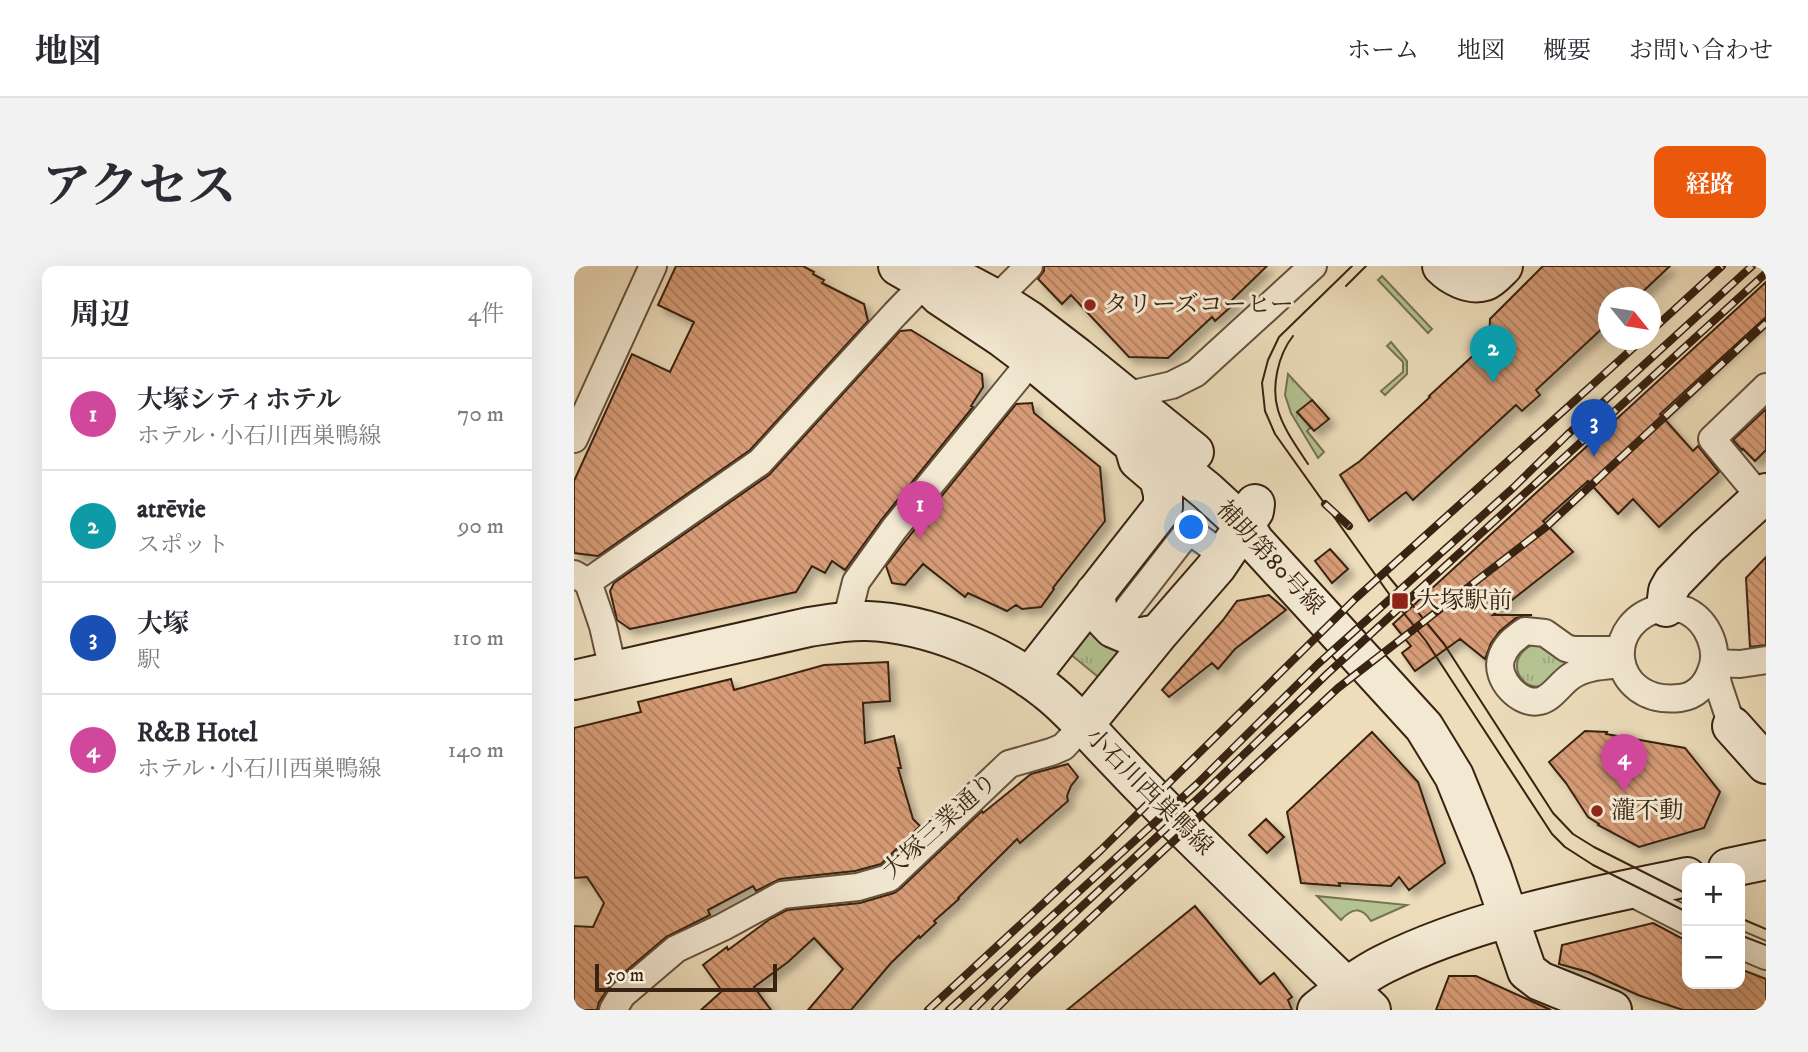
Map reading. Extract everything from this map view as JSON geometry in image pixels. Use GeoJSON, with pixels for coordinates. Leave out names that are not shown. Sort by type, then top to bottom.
{"type":"FeatureCollection","features":[{"type":"Feature","properties":{"kind":"street"},"geometry":{"type":"LineString","coordinates":[[574,439],[653,266]]}},
{"type":"Feature","properties":{"kind":"street"},"geometry":{"type":"LineString","coordinates":[[996,299],[1029,266]]}},
{"type":"Feature","properties":{"kind":"street"},"geometry":{"type":"LineString","coordinates":[[1124,396],[1172,385],[1196,373],[1313,266]]}},
{"type":"Feature","properties":{"kind":"street"},"geometry":{"type":"LineString","coordinates":[[1442,266],[1457,278],[1485,281],[1503,266]]}},
{"type":"Feature","properties":{"kind":"street"},"geometry":{"type":"LineString","coordinates":[[613,670],[603,626],[581,578],[760,462],[895,314],[912,274],[958,279],[996,299],[1055,339],[1256,504],[1217,566],[1083,726]]}},
{"type":"Feature","properties":{"kind":"street","name":"補助第80号線"},"geometry":{"type":"LineString","coordinates":[[912,274],[1032,360],[1133,444],[1152,446],[1244,525],[1255,542],[1424,727],[1454,776],[1527,971],[1539,981],[1612,1010]]}},
{"type":"Feature","properties":{"kind":"street"},"geometry":{"type":"LineString","coordinates":[[846,622],[856,582],[894,529],[1032,360]]}},
{"type":"Feature","properties":{"kind":"street"},"geometry":{"type":"LineString","coordinates":[[1666,607],[1668,591],[1673,582],[1707,547],[1764,499],[1712,439],[1766,387]]}},
{"type":"Feature","properties":{"kind":"street"},"geometry":{"type":"LineString","coordinates":[[1133,444],[1138,460],[1154,473],[1160,482],[1163,507]]}},
{"type":"Feature","properties":{"kind":"street"},"geometry":{"type":"LineString","coordinates":[[1029,678],[1163,507],[1177,494],[1190,488],[1207,491]]}},
{"type":"Feature","properties":{"kind":"street"},"geometry":{"type":"LineString","coordinates":[[1114,628],[1183,538],[1194,534],[1212,547],[1217,566]]}},
{"type":"Feature","properties":{"kind":"street"},"geometry":{"type":"LineString","coordinates":[[1095,593],[1098,612],[1114,628],[1137,638],[1158,634]]}},
{"type":"Feature","properties":{"kind":"street"},"geometry":{"type":"LineString","coordinates":[[1732,726],[1718,684],[1706,628],[1698,619],[1680,608],[1653,609],[1638,617],[1626,631],[1622,657],[1625,673],[1632,684],[1643,693],[1702,710],[1732,726],[1766,764]]}},
{"type":"Feature","properties":{"kind":"street","name":"小石川西巣鴨線"},"geometry":{"type":"LineString","coordinates":[[574,680],[809,627],[846,622],[867,621],[909,626],[942,635],[992,656],[1029,678],[1062,704],[1159,804],[1359,999]]}},
{"type":"Feature","properties":{"kind":"street"},"geometry":{"type":"LineString","coordinates":[[1714,663],[1740,664],[1766,660]]}},
{"type":"Feature","properties":{"kind":"street"},"geometry":{"type":"LineString","coordinates":[[1664,699],[1687,697],[1701,689],[1714,663]]}},
{"type":"Feature","properties":{"kind":"street","name":"大塚三業通り"},"geometry":{"type":"LineString","coordinates":[[613,1010],[622,995],[676,948],[723,927],[782,895],[846,889],[889,878],[1009,764],[1063,747],[1083,726]]}},
{"type":"Feature","properties":{"kind":"street"},"geometry":{"type":"LineString","coordinates":[[1745,864],[1766,860]]}},
{"type":"Feature","properties":{"kind":"street"},"geometry":{"type":"LineString","coordinates":[[1317,1010],[1359,999],[1381,965],[1447,936],[1508,916],[1682,878]]}},
{"type":"Feature","properties":{"kind":"street"},"geometry":{"type":"LineString","coordinates":[[1626,890],[1682,918]]}},
{"type":"Feature","properties":{"kind":"street"},"geometry":{"type":"LineString","coordinates":[[1745,947],[1766,956]]}},
{"type":"Feature","properties":{"kind":"green space"},"geometry":{"type":"Polygon","coordinates":[[[1382,276],[1432,329],[1428,333],[1378,280],[1382,276]]]}},
{"type":"Feature","properties":{"kind":"green space"},"geometry":{"type":"Polygon","coordinates":[[[1391,342],[1407,361],[1407,374],[1385,395],[1381,391],[1403,372],[1403,362],[1387,346],[1391,342]]]}},
{"type":"Feature","properties":{"kind":"green space"},"geometry":{"type":"Polygon","coordinates":[[[1288,374],[1312,400],[1311,427],[1307,431],[1324,452],[1318,458],[1291,413],[1285,395],[1288,374]]]}},
{"type":"Feature","properties":{"kind":"green space"},"geometry":{"type":"Polygon","coordinates":[[[1093,619],[1129,648],[1102,680],[1064,649],[1093,619]]]}},
{"type":"Feature","properties":{"kind":"green space"},"geometry":{"type":"Polygon","coordinates":[[[1534,644],[1542,645],[1565,660],[1565,665],[1552,678],[1536,686],[1523,681],[1517,666],[1518,658],[1534,644]]]}},
{"type":"Feature","properties":{"kind":"green space"},"geometry":{"type":"Polygon","coordinates":[[[1317,896],[1407,905],[1371,921],[1364,913],[1356,910],[1341,920],[1317,896]]]}},
{"type":"Feature","properties":{"kind":"building"},"geometry":{"type":"Polygon","coordinates":[[[676,266],[803,266],[824,280],[822,283],[864,304],[868,321],[750,450],[598,556],[574,553],[574,481],[632,354],[670,372],[694,322],[658,305],[676,266]]]}},
{"type":"Feature","properties":{"kind":"building"},"geometry":{"type":"Polygon","coordinates":[[[1044,266],[1267,266],[1232,300],[1235,303],[1215,321],[1212,317],[1168,358],[1129,357],[1071,295],[1062,304],[1038,279],[1044,266]]]}},
{"type":"Feature","properties":{"kind":"building"},"geometry":{"type":"Polygon","coordinates":[[[1543,266],[1670,266],[1648,287],[1598,287],[1598,332],[1536,390],[1540,395],[1522,411],[1516,405],[1413,500],[1406,492],[1369,521],[1340,475],[1360,461],[1489,341],[1490,319],[1543,266]]]}},
{"type":"Feature","properties":{"kind":"building"},"geometry":{"type":"Polygon","coordinates":[[[1766,282],[1766,317],[1660,414],[1693,451],[1698,446],[1719,472],[1659,527],[1633,499],[1618,514],[1588,481],[1543,521],[1573,552],[1493,615],[1532,615],[1516,618],[1500,631],[1491,643],[1485,659],[1460,639],[1415,671],[1402,653],[1411,646],[1393,624],[1766,282]]]}},
{"type":"Feature","properties":{"kind":"building"},"geometry":{"type":"Polygon","coordinates":[[[911,330],[982,374],[983,387],[971,406],[973,407],[882,519],[845,570],[832,561],[825,573],[812,566],[796,592],[668,621],[630,629],[617,620],[610,591],[614,583],[769,475],[900,331],[911,330]]]}},
{"type":"Feature","properties":{"kind":"building"},"geometry":{"type":"Polygon","coordinates":[[[1312,400],[1329,419],[1314,431],[1297,412],[1312,400]]]}},
{"type":"Feature","properties":{"kind":"building"},"geometry":{"type":"Polygon","coordinates":[[[1032,403],[1034,413],[1100,467],[1105,521],[1041,607],[1022,609],[1016,605],[1007,611],[968,593],[965,597],[923,564],[905,585],[892,583],[886,566],[1016,404],[1032,403]]]}},
{"type":"Feature","properties":{"kind":"building"},"geometry":{"type":"Polygon","coordinates":[[[1766,409],[1766,450],[1755,461],[1733,440],[1766,409]]]}},
{"type":"Feature","properties":{"kind":"building"},"geometry":{"type":"Polygon","coordinates":[[[1330,549],[1348,569],[1332,583],[1315,561],[1330,549]]]}},
{"type":"Feature","properties":{"kind":"building"},"geometry":{"type":"Polygon","coordinates":[[[1766,557],[1766,645],[1750,647],[1746,578],[1766,557]]]}},
{"type":"Feature","properties":{"kind":"building"},"geometry":{"type":"Polygon","coordinates":[[[1269,595],[1286,610],[1235,649],[1218,669],[1212,663],[1169,697],[1162,690],[1237,601],[1269,595]]]}},
{"type":"Feature","properties":{"kind":"building"},"geometry":{"type":"Polygon","coordinates":[[[888,662],[890,701],[863,703],[865,743],[894,736],[901,768],[898,768],[913,819],[920,826],[881,864],[855,871],[780,879],[756,891],[753,886],[708,910],[710,915],[666,937],[612,983],[599,1002],[597,1010],[574,1010],[574,926],[593,927],[604,903],[587,877],[574,878],[574,728],[641,712],[638,702],[731,679],[734,690],[824,665],[888,662]]]}},
{"type":"Feature","properties":{"kind":"building"},"geometry":{"type":"Polygon","coordinates":[[[1585,731],[1607,732],[1606,734],[1685,748],[1720,792],[1704,828],[1639,847],[1588,817],[1549,762],[1585,731]]]}},
{"type":"Feature","properties":{"kind":"building"},"geometry":{"type":"Polygon","coordinates":[[[1372,732],[1418,782],[1445,863],[1409,890],[1399,877],[1391,886],[1301,883],[1287,812],[1372,732]]]}},
{"type":"Feature","properties":{"kind":"building"},"geometry":{"type":"Polygon","coordinates":[[[1068,764],[1078,777],[1071,786],[1068,801],[1020,843],[1017,839],[934,921],[936,923],[891,963],[851,1010],[808,1010],[843,969],[814,938],[788,962],[754,987],[771,1010],[701,1010],[722,991],[703,965],[727,947],[728,950],[787,910],[860,903],[894,893],[982,811],[983,813],[1031,774],[1068,764]]]}},
{"type":"Feature","properties":{"kind":"building"},"geometry":{"type":"Polygon","coordinates":[[[1266,819],[1284,837],[1267,853],[1249,835],[1266,819]]]}},
{"type":"Feature","properties":{"kind":"building"},"geometry":{"type":"Polygon","coordinates":[[[1195,906],[1260,984],[1274,973],[1292,997],[1288,1000],[1292,1010],[1067,1010],[1195,906]]]}},
{"type":"Feature","properties":{"kind":"building"},"geometry":{"type":"Polygon","coordinates":[[[1653,923],[1682,938],[1682,989],[1745,989],[1745,971],[1766,979],[1766,1010],[1683,1010],[1638,995],[1588,972],[1559,964],[1562,945],[1653,923]]]}},
{"type":"Feature","properties":{"kind":"building"},"geometry":{"type":"Polygon","coordinates":[[[1449,976],[1476,976],[1551,1010],[1436,1010],[1449,976]]]}},
{"type":"Feature","properties":{"kind":"tram line"},"geometry":{"type":"LineString","coordinates":[[1352,266],[1279,337],[1268,360],[1262,383],[1265,411],[1275,434],[1394,601],[1426,641],[1552,834],[1565,847],[1593,865],[1682,910]]}},
{"type":"Feature","properties":{"kind":"tram line"},"geometry":{"type":"LineString","coordinates":[[1346,286],[1366,266]]}},
{"type":"Feature","properties":{"kind":"tram line"},"geometry":{"type":"LineString","coordinates":[[1293,336],[1283,352],[1277,372],[1276,401],[1291,438],[1308,464]]}},
{"type":"Feature","properties":{"kind":"tram line"},"geometry":{"type":"LineString","coordinates":[[1385,572],[1444,644],[1553,813],[1573,834],[1594,847],[1682,891]]}},
{"type":"Feature","properties":{"kind":"tram line"},"geometry":{"type":"LineString","coordinates":[[1745,920],[1766,929]]}},
{"type":"Feature","properties":{"kind":"tram line"},"geometry":{"type":"LineString","coordinates":[[1745,937],[1766,945]]}},
{"type":"Feature","properties":{"kind":"railway"},"geometry":{"type":"LineString","coordinates":[[1661,322],[1722,266]]}},
{"type":"Feature","properties":{"kind":"railway"},"geometry":{"type":"LineString","coordinates":[[949,1010],[1197,784],[1318,664],[1752,266]]}},
{"type":"Feature","properties":{"kind":"railway"},"geometry":{"type":"LineString","coordinates":[[973,1010],[1327,674],[1766,273]]}},
{"type":"Feature","properties":{"kind":"railway"},"geometry":{"type":"LineString","coordinates":[[995,1010],[1338,688],[1546,527],[1766,323]]}},
{"type":"Feature","properties":{"kind":"railway"},"geometry":{"type":"LineString","coordinates":[[928,1010],[1101,850],[1355,599],[1631,350]]}},
{"type":"Feature","properties":{"kind":"railway"},"geometry":{"type":"LineString","coordinates":[[1325,504],[1349,526]]}},
{"type":"Feature","properties":{"kind":"place","name":"タリーズコーヒー"},"geometry":{"type":"Point","coordinates":[1090,305]}},
{"type":"Feature","properties":{"kind":"place","name":"atrēvie"},"geometry":{"type":"Point","coordinates":[1493,383]}},
{"type":"Feature","properties":{"kind":"place","name":"大塚"},"geometry":{"type":"Point","coordinates":[1594,457]}},
{"type":"Feature","properties":{"kind":"place","name":"大塚シティホテル"},"geometry":{"type":"Point","coordinates":[920,539]}},
{"type":"Feature","properties":{"kind":"place","name":"大塚駅前"},"geometry":{"type":"Point","coordinates":[1400,601]}},
{"type":"Feature","properties":{"kind":"place","name":"R&B Hotel"},"geometry":{"type":"Point","coordinates":[1624,792]}},
{"type":"Feature","properties":{"kind":"place","name":"瀧不動"},"geometry":{"type":"Point","coordinates":[1597,811]}}]}
